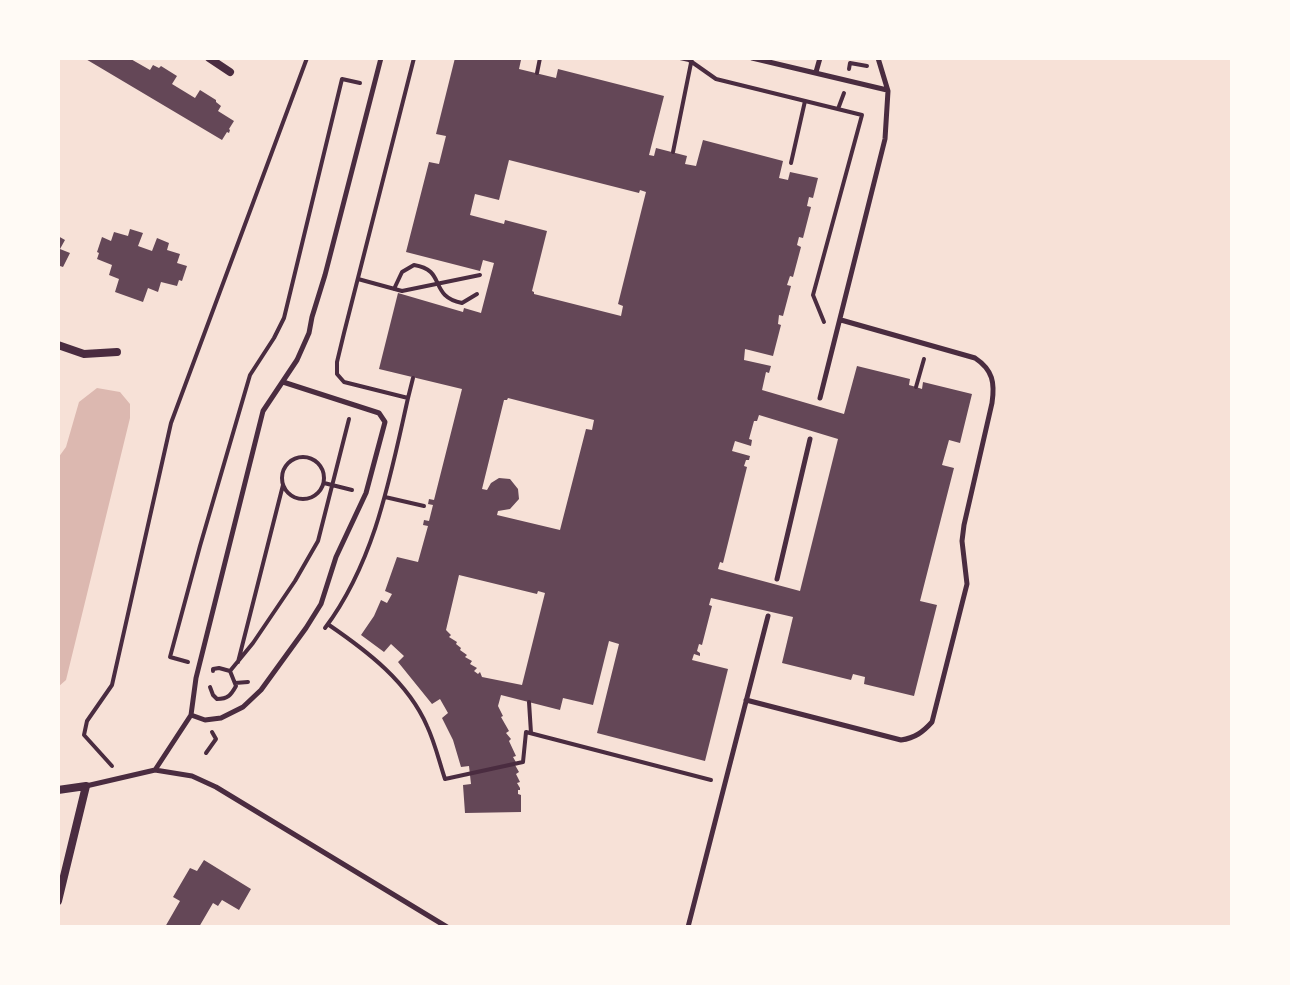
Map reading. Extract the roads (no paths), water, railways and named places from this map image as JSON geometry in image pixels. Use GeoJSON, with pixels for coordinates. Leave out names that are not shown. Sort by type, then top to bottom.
{"type":"FeatureCollection","features":[{"type":"Feature","properties":{"kind":"street"},"geometry":{"type":"LineString","coordinates":[[209,58],[230,72]]}},
{"type":"Feature","properties":{"kind":"street"},"geometry":{"type":"LineString","coordinates":[[58,345],[84,354],[117,352]]}},
{"type":"Feature","properties":{"kind":"street"},"geometry":{"type":"LineString","coordinates":[[58,790],[86,786],[58,901]]}},
{"type":"Feature","properties":{"kind":"lane"},"geometry":{"type":"LineString","coordinates":[[155,770],[191,715],[196,678],[263,411],[297,360],[309,333],[381,58]]}},
{"type":"Feature","properties":{"kind":"lane"},"geometry":{"type":"LineString","coordinates":[[752,58],[888,91]]}},
{"type":"Feature","properties":{"kind":"lane"},"geometry":{"type":"LineString","coordinates":[[816,72],[820,58]]}},
{"type":"Feature","properties":{"kind":"lane"},"geometry":{"type":"LineString","coordinates":[[820,398],[885,139],[888,91],[878,58]]}},
{"type":"Feature","properties":{"kind":"lane"},"geometry":{"type":"LineString","coordinates":[[746,700],[901,740],[912,739],[932,722],[967,584],[962,541],[964,525],[994,387],[983,363],[975,358],[841,320]]}},
{"type":"Feature","properties":{"kind":"lane"},"geometry":{"type":"LineString","coordinates":[[191,715],[205,720],[221,718],[243,707],[261,690],[321,604],[336,557],[366,493],[385,422],[379,413],[283,382]]}},
{"type":"Feature","properties":{"kind":"lane"},"geometry":{"type":"LineString","coordinates":[[777,579],[810,439]]}},
{"type":"Feature","properties":{"kind":"lane"},"geometry":{"type":"LineString","coordinates":[[688,927],[768,616]]}},
{"type":"Feature","properties":{"kind":"lane"},"geometry":{"type":"LineString","coordinates":[[86,786],[155,770],[192,776],[216,787],[447,927]]}}]}
